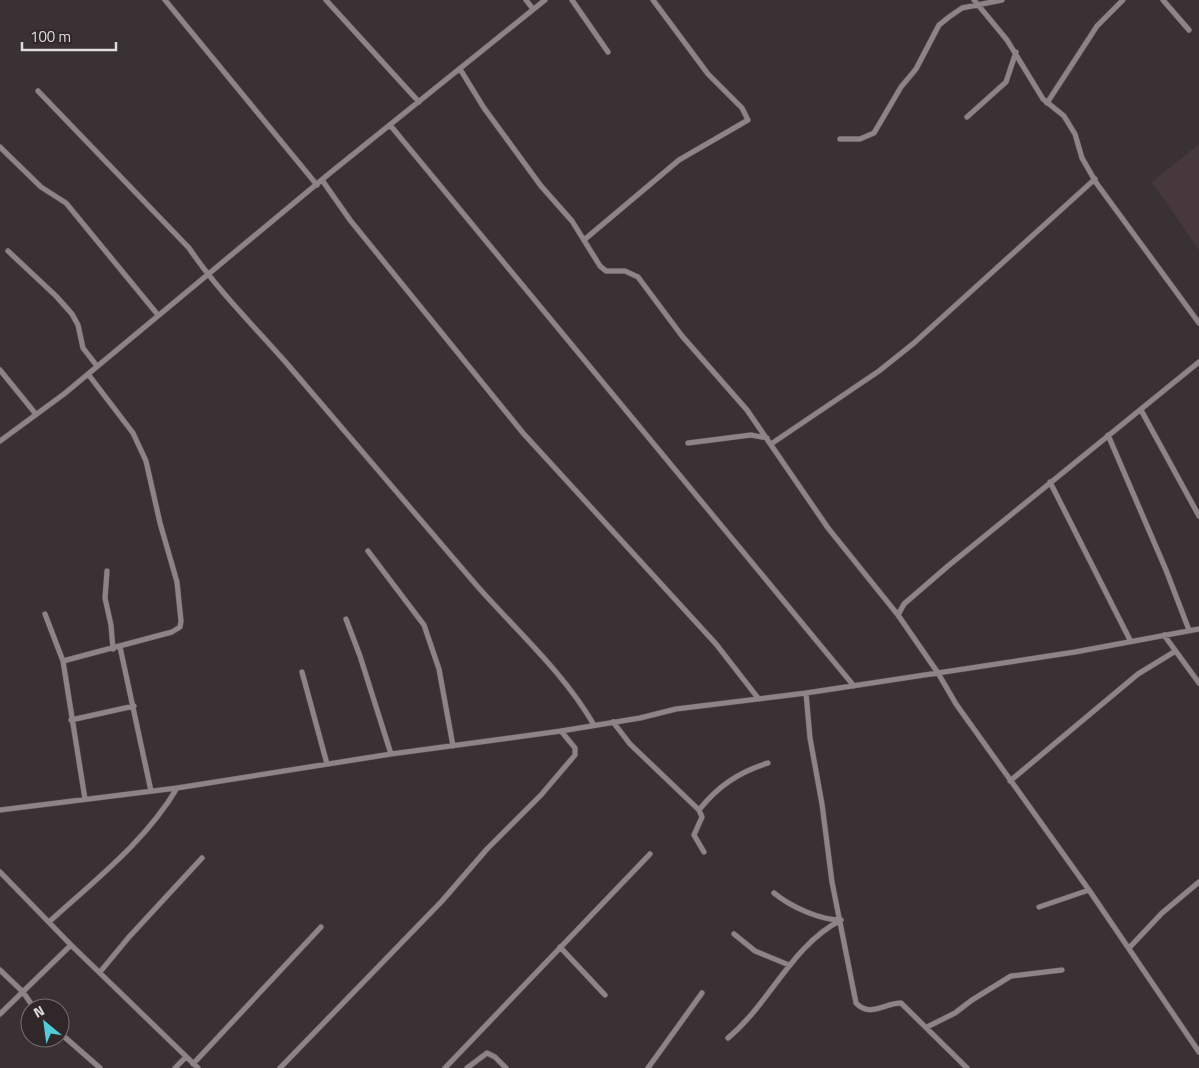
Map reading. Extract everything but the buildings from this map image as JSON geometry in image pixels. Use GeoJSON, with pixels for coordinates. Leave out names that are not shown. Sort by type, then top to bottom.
{"type":"FeatureCollection","features":[{"type":"Feature","properties":{"kind":"street"},"geometry":{"type":"LineString","coordinates":[[166,0],[319,182],[522,433],[716,644],[758,698]]}},
{"type":"Feature","properties":{"kind":"street"},"geometry":{"type":"LineString","coordinates":[[326,0],[419,102]]}},
{"type":"Feature","properties":{"kind":"street"},"geometry":{"type":"LineString","coordinates":[[526,0],[534,9]]}},
{"type":"Feature","properties":{"kind":"street"},"geometry":{"type":"LineString","coordinates":[[0,441],[35,413],[64,394],[319,182],[546,0]]}},
{"type":"Feature","properties":{"kind":"street"},"geometry":{"type":"LineString","coordinates":[[572,0],[608,52]]}},
{"type":"Feature","properties":{"kind":"street"},"geometry":{"type":"LineString","coordinates":[[584,240],[678,160],[748,120],[742,108],[708,74],[653,0]]}},
{"type":"Feature","properties":{"kind":"street"},"geometry":{"type":"LineString","coordinates":[[974,0],[980,4],[1016,52],[1040,95],[1061,113],[1072,129],[1082,158],[1095,179],[1199,323]]}},
{"type":"Feature","properties":{"kind":"street"},"geometry":{"type":"LineString","coordinates":[[840,139],[860,139],[874,133],[901,87],[916,69],[939,24],[962,8],[1002,0]]}},
{"type":"Feature","properties":{"kind":"street"},"geometry":{"type":"LineString","coordinates":[[1047,102],[1097,26],[1123,0]]}},
{"type":"Feature","properties":{"kind":"street"},"geometry":{"type":"LineString","coordinates":[[1163,0],[1189,30]]}},
{"type":"Feature","properties":{"kind":"street"},"geometry":{"type":"LineString","coordinates":[[967,117],[1006,82],[1016,52]]}},
{"type":"Feature","properties":{"kind":"street"},"geometry":{"type":"LineString","coordinates":[[460,69],[470,87],[541,186],[572,221],[600,266],[606,271],[625,271],[638,277],[682,336],[747,410],[828,528],[898,614],[938,673],[956,704],[1090,890],[1199,1052]]}},
{"type":"Feature","properties":{"kind":"street"},"geometry":{"type":"LineString","coordinates":[[38,91],[189,248],[208,275],[290,366],[479,588],[560,676],[583,705],[594,725]]}},
{"type":"Feature","properties":{"kind":"street"},"geometry":{"type":"LineString","coordinates":[[390,125],[854,686]]}},
{"type":"Feature","properties":{"kind":"street"},"geometry":{"type":"LineString","coordinates":[[0,147],[41,187],[66,203],[158,315]]}},
{"type":"Feature","properties":{"kind":"street"},"geometry":{"type":"LineString","coordinates":[[771,444],[879,371],[914,343],[1095,179]]}},
{"type":"Feature","properties":{"kind":"street"},"geometry":{"type":"LineString","coordinates":[[8,251],[56,296],[72,314],[78,325],[83,348],[96,366]]}},
{"type":"Feature","properties":{"kind":"street"},"geometry":{"type":"LineString","coordinates":[[898,614],[904,604],[1050,482],[1199,362]]}},
{"type":"Feature","properties":{"kind":"street"},"geometry":{"type":"LineString","coordinates":[[0,370],[35,413]]}},
{"type":"Feature","properties":{"kind":"street"},"geometry":{"type":"LineString","coordinates":[[63,661],[113,649],[177,630],[181,621],[176,582],[146,461],[133,433],[88,374]]}},
{"type":"Feature","properties":{"kind":"street"},"geometry":{"type":"LineString","coordinates":[[1141,410],[1199,516]]}},
{"type":"Feature","properties":{"kind":"street"},"geometry":{"type":"LineString","coordinates":[[688,443],[751,435],[767,438]]}},
{"type":"Feature","properties":{"kind":"street"},"geometry":{"type":"LineString","coordinates":[[1108,435],[1170,579],[1189,630]]}},
{"type":"Feature","properties":{"kind":"street"},"geometry":{"type":"LineString","coordinates":[[1050,482],[1130,640]]}},
{"type":"Feature","properties":{"kind":"street"},"geometry":{"type":"LineString","coordinates":[[368,550],[424,626],[441,677],[453,746]]}},
{"type":"Feature","properties":{"kind":"street"},"geometry":{"type":"LineString","coordinates":[[107,571],[105,598],[111,625],[113,649]]}},
{"type":"Feature","properties":{"kind":"street"},"geometry":{"type":"LineString","coordinates":[[45,614],[63,661],[85,799]]}},
{"type":"Feature","properties":{"kind":"street"},"geometry":{"type":"LineString","coordinates":[[346,619],[360,656],[391,754]]}},
{"type":"Feature","properties":{"kind":"street"},"geometry":{"type":"LineString","coordinates":[[0,810],[177,788],[391,754],[561,731],[676,709],[854,686],[1075,652],[1130,640],[1199,629]]}},
{"type":"Feature","properties":{"kind":"street"},"geometry":{"type":"LineString","coordinates":[[1164,635],[1174,652],[1199,683]]}},
{"type":"Feature","properties":{"kind":"street"},"geometry":{"type":"LineString","coordinates":[[120,647],[134,706],[150,791]]}},
{"type":"Feature","properties":{"kind":"street"},"geometry":{"type":"LineString","coordinates":[[1010,781],[1138,674],[1174,652]]}},
{"type":"Feature","properties":{"kind":"street"},"geometry":{"type":"LineString","coordinates":[[302,672],[327,764]]}},
{"type":"Feature","properties":{"kind":"street"},"geometry":{"type":"LineString","coordinates":[[806,693],[810,738],[822,804],[832,882],[842,920],[856,1002],[860,1007],[872,1010],[901,1003],[928,1027],[967,1068]]}},
{"type":"Feature","properties":{"kind":"street"},"geometry":{"type":"LineString","coordinates":[[71,720],[134,706]]}},
{"type":"Feature","properties":{"kind":"street"},"geometry":{"type":"LineString","coordinates":[[613,722],[630,744],[699,810],[702,817],[694,835],[704,852]]}},
{"type":"Feature","properties":{"kind":"street"},"geometry":{"type":"LineString","coordinates":[[280,1068],[442,901],[487,849],[541,795],[575,756],[575,748],[561,731]]}},
{"type":"Feature","properties":{"kind":"street"},"geometry":{"type":"LineString","coordinates":[[699,810],[709,797],[729,780],[742,772],[768,763]]}},
{"type":"Feature","properties":{"kind":"street"},"geometry":{"type":"LineString","coordinates":[[49,922],[127,850],[165,808],[177,788]]}},
{"type":"Feature","properties":{"kind":"street"},"geometry":{"type":"LineString","coordinates":[[445,1068],[479,1035],[560,947],[650,854]]}},
{"type":"Feature","properties":{"kind":"street"},"geometry":{"type":"LineString","coordinates":[[100,972],[129,937],[202,858]]}},
{"type":"Feature","properties":{"kind":"street"},"geometry":{"type":"LineString","coordinates":[[0,872],[71,945],[198,1068]]}},
{"type":"Feature","properties":{"kind":"street"},"geometry":{"type":"LineString","coordinates":[[1129,948],[1174,902],[1199,882]]}},
{"type":"Feature","properties":{"kind":"street"},"geometry":{"type":"LineString","coordinates":[[1039,907],[1090,890]]}},
{"type":"Feature","properties":{"kind":"street"},"geometry":{"type":"LineString","coordinates":[[774,893],[785,901],[816,915],[830,920],[842,920]]}},
{"type":"Feature","properties":{"kind":"street"},"geometry":{"type":"LineString","coordinates":[[728,1038],[747,1019],[789,965],[815,936],[842,920]]}},
{"type":"Feature","properties":{"kind":"street"},"geometry":{"type":"LineString","coordinates":[[193,1064],[321,927]]}},
{"type":"Feature","properties":{"kind":"street"},"geometry":{"type":"LineString","coordinates":[[734,934],[755,951],[789,965]]}},
{"type":"Feature","properties":{"kind":"street"},"geometry":{"type":"LineString","coordinates":[[0,1014],[71,945]]}},
{"type":"Feature","properties":{"kind":"street"},"geometry":{"type":"LineString","coordinates":[[560,947],[605,995]]}},
{"type":"Feature","properties":{"kind":"street"},"geometry":{"type":"LineString","coordinates":[[0,970],[27,998]]}},
{"type":"Feature","properties":{"kind":"street"},"geometry":{"type":"LineString","coordinates":[[928,1027],[955,1013],[1011,976],[1062,970]]}},
{"type":"Feature","properties":{"kind":"street"},"geometry":{"type":"LineString","coordinates":[[648,1068],[702,993]]}},
{"type":"Feature","properties":{"kind":"street"},"geometry":{"type":"LineString","coordinates":[[70,1042],[100,1068]]}},
{"type":"Feature","properties":{"kind":"street"},"geometry":{"type":"LineString","coordinates":[[466,1068],[487,1053],[495,1057],[506,1068]]}},
{"type":"Feature","properties":{"kind":"street"},"geometry":{"type":"LineString","coordinates":[[175,1068],[186,1057]]}},
{"type":"Feature","properties":{"kind":"shaded area"},"geometry":{"type":"Polygon","coordinates":[[[1199,144],[1199,250],[1152,182],[1199,144]]]}}]}
